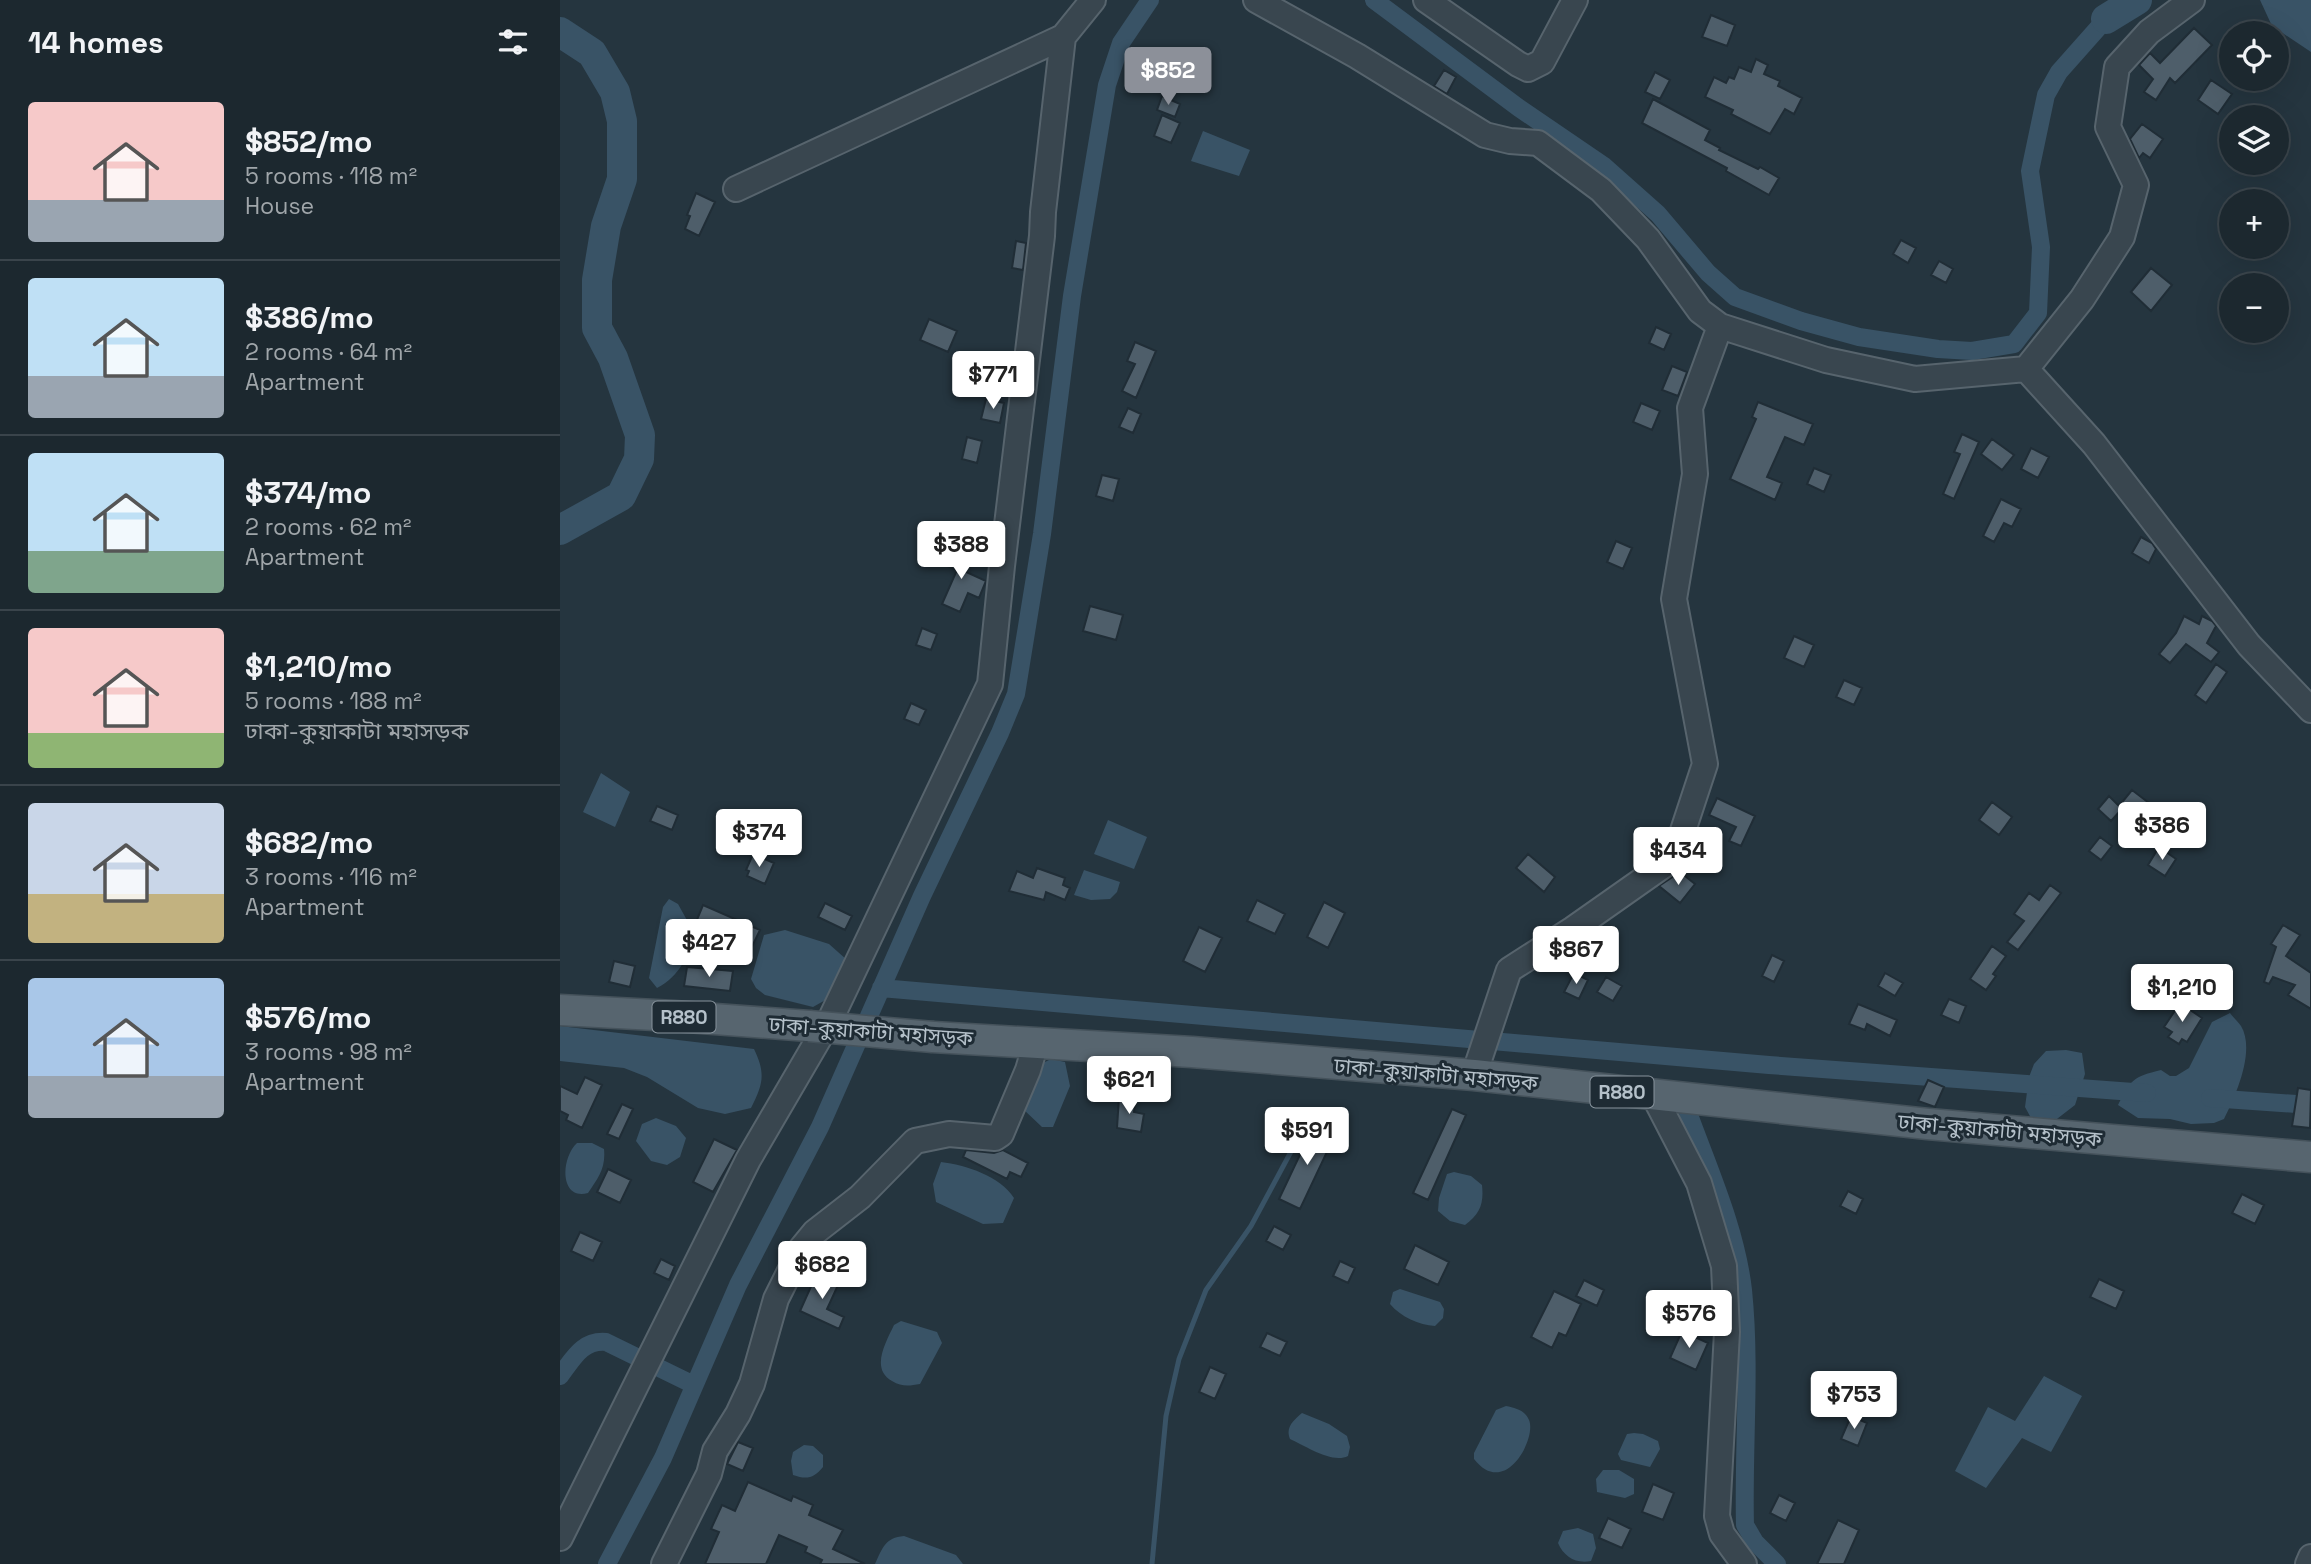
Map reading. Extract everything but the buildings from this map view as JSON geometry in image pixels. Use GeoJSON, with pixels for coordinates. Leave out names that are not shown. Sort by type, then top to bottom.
{"type":"FeatureCollection","features":[{"type":"Feature","properties":{"kind":"main road","name":"ঢাকা-কুয়াকাটা মহাসড়ক"},"geometry":{"type":"LineString","coordinates":[[560,1010],[674,1016],[933,1037],[1192,1052],[1474,1076],[1928,1124],[2311,1157]]}},
{"type":"Feature","properties":{"kind":"street"},"geometry":{"type":"LineString","coordinates":[[736,188],[1063,37],[1093,0]]}},
{"type":"Feature","properties":{"kind":"street"},"geometry":{"type":"LineString","coordinates":[[1256,0],[1357,56],[1485,135],[1510,141],[1538,143],[1601,190],[1648,239],[1700,311],[1720,326],[1826,359],[1914,379],[2025,369],[2082,299],[2122,237],[2136,185],[2108,127],[2117,67],[2149,32],[2192,0]]}},
{"type":"Feature","properties":{"kind":"street"},"geometry":{"type":"LineString","coordinates":[[1426,0],[1528,69],[1542,62],[1575,0]]}},
{"type":"Feature","properties":{"kind":"street"},"geometry":{"type":"LineString","coordinates":[[560,1538],[748,1160],[832,1016],[990,684],[1063,37]]}},
{"type":"Feature","properties":{"kind":"street"},"geometry":{"type":"LineString","coordinates":[[1474,1076],[1509,970],[1674,858],[1705,764],[1674,599],[1695,474],[1690,408],[1720,326]]}},
{"type":"Feature","properties":{"kind":"street"},"geometry":{"type":"LineString","coordinates":[[2025,369],[2094,444],[2249,645],[2311,710]]}},
{"type":"Feature","properties":{"kind":"street"},"geometry":{"type":"LineString","coordinates":[[664,1564],[705,1483],[715,1451],[738,1414],[752,1384],[776,1299],[801,1249],[815,1232],[860,1197],[915,1141],[949,1134],[995,1138],[1001,1134],[1028,1070],[1036,1043]]}},
{"type":"Feature","properties":{"kind":"street"},"geometry":{"type":"LineString","coordinates":[[1654,1096],[1699,1183],[1724,1266],[1727,1332],[1717,1516],[1723,1534],[1744,1564]]}},
{"type":"Feature","properties":{"kind":"street"},"geometry":{"type":"LineString","coordinates":[[2308,1564],[2311,1557]]}},
{"type":"Feature","properties":{"kind":"water"},"geometry":{"type":"Polygon","coordinates":[[[2260,0],[2311,0],[2311,52],[2289,37],[2289,21],[2270,21],[2260,0]]]}},
{"type":"Feature","properties":{"kind":"water"},"geometry":{"type":"Polygon","coordinates":[[[1203,131],[1250,150],[1239,176],[1191,161],[1203,131]]]}},
{"type":"Feature","properties":{"kind":"water"},"geometry":{"type":"Polygon","coordinates":[[[601,773],[630,792],[615,827],[583,812],[601,773]]]}},
{"type":"Feature","properties":{"kind":"water"},"geometry":{"type":"Polygon","coordinates":[[[1108,820],[1147,837],[1134,869],[1094,854],[1108,820]]]}},
{"type":"Feature","properties":{"kind":"water"},"geometry":{"type":"Polygon","coordinates":[[[1084,870],[1120,882],[1117,892],[1110,899],[1091,900],[1074,895],[1084,870]]]}},
{"type":"Feature","properties":{"kind":"water"},"geometry":{"type":"Polygon","coordinates":[[[669,899],[678,904],[693,931],[682,964],[672,978],[657,988],[649,978],[663,907],[669,899]]]}},
{"type":"Feature","properties":{"kind":"water"},"geometry":{"type":"Polygon","coordinates":[[[785,930],[829,944],[847,960],[829,998],[813,1007],[765,995],[756,988],[751,979],[764,935],[785,930]]]}},
{"type":"Feature","properties":{"kind":"water"},"geometry":{"type":"Polygon","coordinates":[[[2230,1013],[2241,1026],[2246,1048],[2242,1074],[2224,1119],[2214,1123],[2191,1124],[2170,1119],[2138,1118],[2118,1105],[2130,1084],[2139,1077],[2161,1070],[2170,1076],[2176,1076],[2189,1068],[2212,1022],[2230,1013]]]}},
{"type":"Feature","properties":{"kind":"water"},"geometry":{"type":"Polygon","coordinates":[[[560,1026],[754,1049],[762,1079],[751,1108],[725,1114],[698,1108],[647,1077],[624,1068],[560,1061],[560,1026]]]}},
{"type":"Feature","properties":{"kind":"water"},"geometry":{"type":"Polygon","coordinates":[[[2066,1050],[2082,1053],[2085,1074],[2075,1105],[2053,1122],[2031,1118],[2025,1107],[2029,1077],[2034,1064],[2046,1051],[2066,1050]]]}},
{"type":"Feature","properties":{"kind":"water"},"geometry":{"type":"Polygon","coordinates":[[[1051,1059],[1065,1062],[1070,1086],[1053,1127],[1042,1127],[1023,1109],[1039,1065],[1051,1059]]]}},
{"type":"Feature","properties":{"kind":"water"},"geometry":{"type":"Polygon","coordinates":[[[656,1118],[676,1126],[686,1138],[680,1157],[667,1165],[651,1161],[636,1141],[642,1124],[656,1118]]]}},
{"type":"Feature","properties":{"kind":"water"},"geometry":{"type":"Polygon","coordinates":[[[577,1143],[592,1143],[604,1149],[602,1167],[588,1193],[579,1194],[572,1191],[566,1177],[568,1159],[577,1143]]]}},
{"type":"Feature","properties":{"kind":"water"},"geometry":{"type":"Polygon","coordinates":[[[941,1162],[982,1173],[1008,1190],[1014,1198],[1003,1223],[983,1224],[936,1202],[933,1184],[941,1162]]]}},
{"type":"Feature","properties":{"kind":"water"},"geometry":{"type":"Polygon","coordinates":[[[1454,1172],[1471,1176],[1482,1185],[1480,1208],[1465,1225],[1450,1221],[1438,1211],[1439,1198],[1447,1174],[1454,1172]]]}},
{"type":"Feature","properties":{"kind":"water"},"geometry":{"type":"Polygon","coordinates":[[[1400,1289],[1440,1302],[1444,1309],[1443,1318],[1435,1326],[1411,1320],[1399,1313],[1390,1304],[1393,1292],[1400,1289]]]}},
{"type":"Feature","properties":{"kind":"water"},"geometry":{"type":"Polygon","coordinates":[[[901,1321],[937,1332],[942,1343],[920,1384],[899,1384],[885,1376],[882,1370],[884,1347],[894,1325],[901,1321]]]}},
{"type":"Feature","properties":{"kind":"water"},"geometry":{"type":"Polygon","coordinates":[[[2044,1376],[2082,1396],[2051,1452],[2022,1438],[1986,1488],[1955,1471],[1988,1407],[2015,1421],[2044,1376]]]}},
{"type":"Feature","properties":{"kind":"water"},"geometry":{"type":"Polygon","coordinates":[[[1506,1406],[1525,1414],[1529,1420],[1528,1439],[1516,1461],[1507,1469],[1497,1472],[1486,1470],[1474,1459],[1474,1453],[1496,1410],[1506,1406]]]}},
{"type":"Feature","properties":{"kind":"water"},"geometry":{"type":"Polygon","coordinates":[[[1302,1413],[1329,1424],[1347,1436],[1350,1447],[1348,1456],[1327,1456],[1290,1439],[1289,1427],[1302,1413]]]}},
{"type":"Feature","properties":{"kind":"water"},"geometry":{"type":"Polygon","coordinates":[[[1634,1433],[1658,1441],[1660,1449],[1650,1467],[1621,1460],[1618,1454],[1627,1434],[1634,1433]]]}},
{"type":"Feature","properties":{"kind":"water"},"geometry":{"type":"Polygon","coordinates":[[[804,1445],[813,1446],[823,1455],[823,1467],[813,1476],[806,1478],[793,1475],[791,1461],[793,1452],[804,1445]]]}},
{"type":"Feature","properties":{"kind":"water"},"geometry":{"type":"Polygon","coordinates":[[[1603,1470],[1619,1470],[1634,1479],[1634,1494],[1625,1498],[1597,1492],[1596,1479],[1603,1470]]]}},
{"type":"Feature","properties":{"kind":"water"},"geometry":{"type":"Polygon","coordinates":[[[1578,1528],[1593,1534],[1596,1548],[1591,1561],[1571,1558],[1558,1543],[1563,1531],[1578,1528]]]}},
{"type":"Feature","properties":{"kind":"water"},"geometry":{"type":"Polygon","coordinates":[[[904,1536],[956,1555],[963,1564],[875,1564],[889,1541],[904,1536]]]}},
{"type":"Feature","properties":{"kind":"waterway"},"geometry":{"type":"LineString","coordinates":[[607,1564],[663,1458],[738,1285],[820,1127],[922,896],[1016,694],[1042,534],[1072,296],[1107,85],[1121,43],[1150,0]]}},
{"type":"Feature","properties":{"kind":"waterway"},"geometry":{"type":"LineString","coordinates":[[1374,0],[1519,108],[1604,166],[1658,214],[1708,273],[1735,297],[1801,321],[1859,337],[1938,349],[1972,351],[2014,344],[2038,313],[2041,247],[2030,171],[2046,95],[2059,72],[2106,19]]}},
{"type":"Feature","properties":{"kind":"waterway"},"geometry":{"type":"LineString","coordinates":[[2106,19],[2137,0]]}},
{"type":"Feature","properties":{"kind":"waterway"},"geometry":{"type":"LineString","coordinates":[[560,32],[592,53],[615,92],[622,121],[622,179],[606,226],[597,280],[597,328],[613,358],[640,435],[639,459],[621,496],[560,530]]}},
{"type":"Feature","properties":{"kind":"waterway"},"geometry":{"type":"LineString","coordinates":[[881,988],[1769,1065],[2147,1093]]}},
{"type":"Feature","properties":{"kind":"waterway"},"geometry":{"type":"LineString","coordinates":[[2210,1098],[2311,1105]]}},
{"type":"Feature","properties":{"kind":"waterway"},"geometry":{"type":"LineString","coordinates":[[1688,1112],[1728,1222],[1743,1290],[1747,1378],[1745,1525],[1755,1542],[1777,1564]]}},
{"type":"Feature","properties":{"kind":"waterway"},"geometry":{"type":"LineString","coordinates":[[1152,1564],[1166,1416],[1179,1359],[1206,1290],[1251,1226],[1308,1120]]}},
{"type":"Feature","properties":{"kind":"waterway"},"geometry":{"type":"LineString","coordinates":[[560,1376],[584,1347],[606,1342],[694,1385]]}}]}
